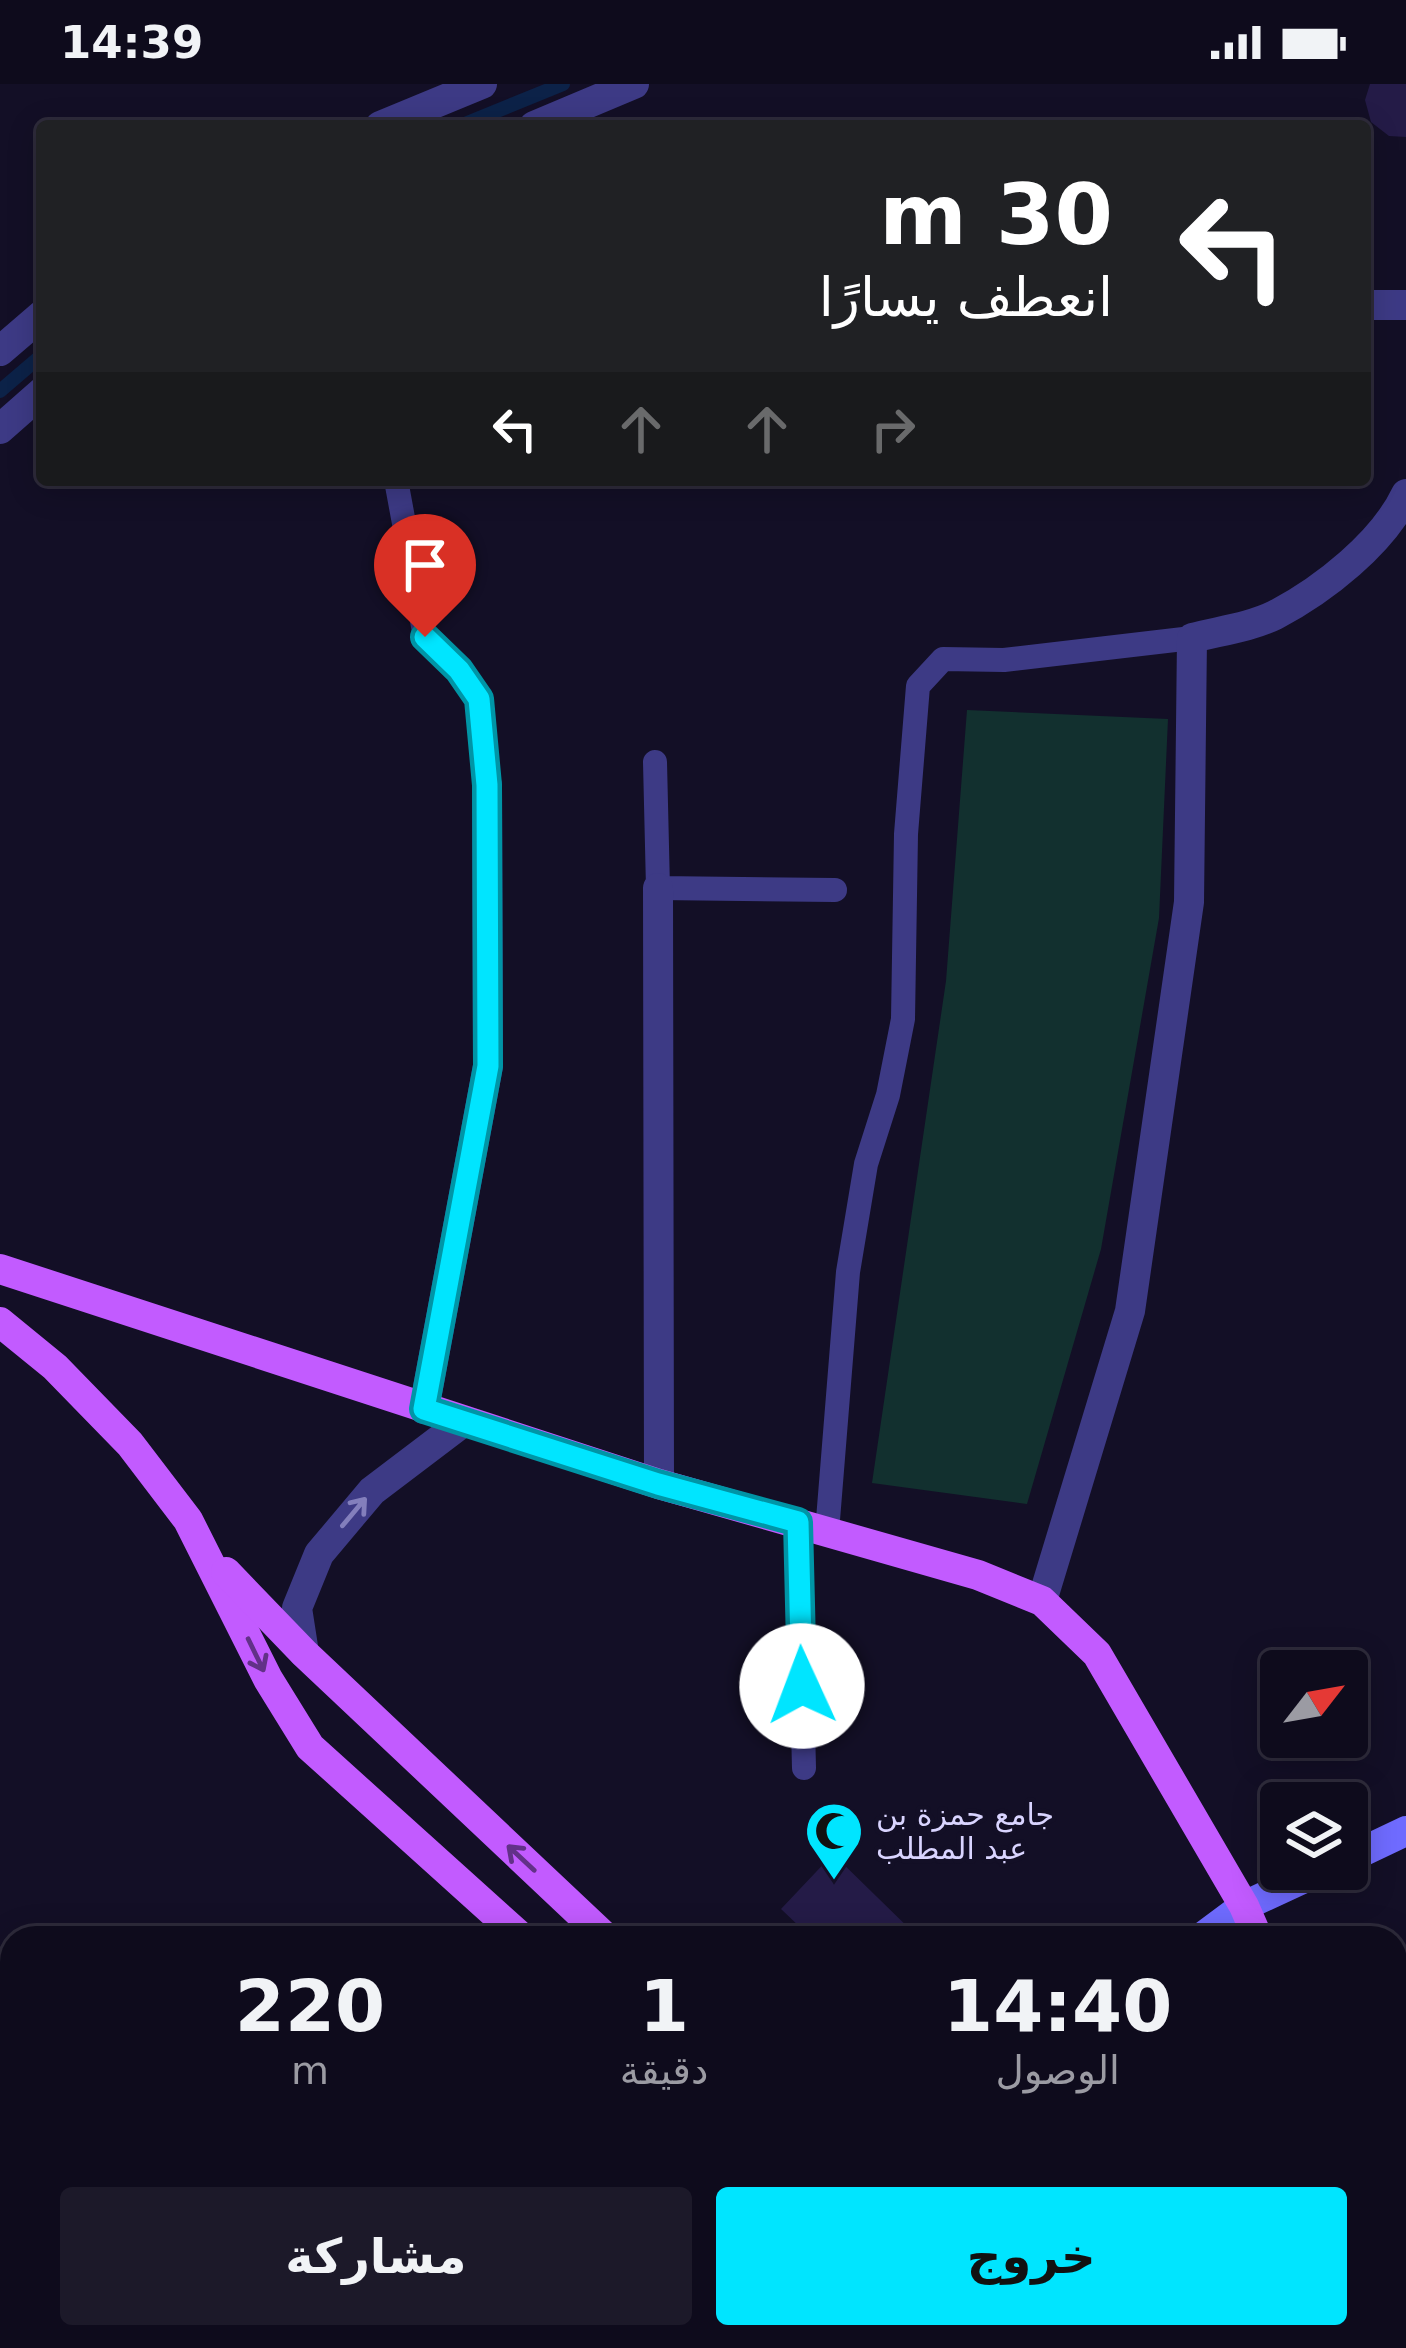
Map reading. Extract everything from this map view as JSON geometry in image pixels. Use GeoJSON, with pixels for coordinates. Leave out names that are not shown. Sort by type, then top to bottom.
{"type":"FeatureCollection","features":[{"type":"Feature","properties":{"kind":"main road"},"geometry":{"type":"LineString","coordinates":[[0,1269],[658,1484],[978,1575],[1042,1601],[1097,1654],[1253,1926]]}},
{"type":"Feature","properties":{"kind":"main road"},"geometry":{"type":"LineString","coordinates":[[0,1322],[55,1367],[130,1444],[188,1520],[268,1679],[310,1747],[509,1926]]}},
{"type":"Feature","properties":{"kind":"main road"},"geometry":{"type":"LineString","coordinates":[[206,1550],[304,1653],[593,1926]]}},
{"type":"Feature","properties":{"kind":"main road"},"geometry":{"type":"LineString","coordinates":[[1368,1848],[1406,1831]]}},
{"type":"Feature","properties":{"kind":"main road"},"geometry":{"type":"LineString","coordinates":[[1217,1926],[1244,1906],[1279,1890]]}},
{"type":"Feature","properties":{"kind":"street"},"geometry":{"type":"LineString","coordinates":[[395,120],[482,84]]}},
{"type":"Feature","properties":{"kind":"street"},"geometry":{"type":"LineString","coordinates":[[548,120],[634,84]]}},
{"type":"Feature","properties":{"kind":"street"},"geometry":{"type":"LineString","coordinates":[[1371,305],[1406,305]]}},
{"type":"Feature","properties":{"kind":"street"},"geometry":{"type":"LineString","coordinates":[[0,351],[36,320]]}},
{"type":"Feature","properties":{"kind":"street"},"geometry":{"type":"LineString","coordinates":[[0,428],[36,397]]}},
{"type":"Feature","properties":{"kind":"street"},"geometry":{"type":"LineString","coordinates":[[1042,1601],[1130,1311],[1189,902],[1192,638],[1272,616],[1348,568],[1406,494]]}},
{"type":"Feature","properties":{"kind":"street"},"geometry":{"type":"LineString","coordinates":[[424,1409],[488,1066],[487,785]]}},
{"type":"Feature","properties":{"kind":"street"},"geometry":{"type":"LineString","coordinates":[[658,888],[658,1484]]}},
{"type":"Feature","properties":{"kind":"street"},"geometry":{"type":"LineString","coordinates":[[304,1653],[297,1609],[319,1554],[372,1491],[463,1422]]}},
{"type":"Feature","properties":{"kind":"lane"},"geometry":{"type":"LineString","coordinates":[[397,486],[425,637],[459,670],[479,699],[487,785]]}},
{"type":"Feature","properties":{"kind":"lane"},"geometry":{"type":"LineString","coordinates":[[804,1768],[812,1527],[866,1163],[888,1095],[904,1018],[906,834],[918,686],[943,659],[1004,659],[1192,638]]}},
{"type":"Feature","properties":{"kind":"lane"},"geometry":{"type":"LineString","coordinates":[[656,763],[658,888],[836,890]]}},
{"type":"Feature","properties":{"kind":"green space"},"geometry":{"type":"Polygon","coordinates":[[[967,710],[1168,719],[1159,918],[1101,1249],[1027,1504],[872,1483],[946,981],[967,710]]]}},
{"type":"Feature","properties":{"kind":"building"},"geometry":{"type":"Polygon","coordinates":[[[1370,84],[1406,84],[1406,137],[1389,136],[1371,122],[1365,100],[1370,84]]]}},
{"type":"Feature","properties":{"kind":"building","name":"جامع حمزة بن عبد المطلب"},"geometry":{"type":"Polygon","coordinates":[[[833,1854],[907,1926],[799,1926],[781,1909],[833,1854]]]}},
{"type":"Feature","properties":{"kind":"waterway"},"geometry":{"type":"LineString","coordinates":[[475,120],[563,84]]}},
{"type":"Feature","properties":{"kind":"waterway"},"geometry":{"type":"LineString","coordinates":[[0,391],[36,360]]}},
{"type":"Feature","properties":{"kind":"place","name":"جامع حمزة بن عبد المطلب"},"geometry":{"type":"Point","coordinates":[834,1882]}},
{"type":"Feature","properties":{"kind":"route"},"geometry":{"type":"LineString","coordinates":[[425,637],[459,670],[479,699],[487,785],[488,1066],[424,1409],[658,1484],[798,1522],[802,1686]]}}]}
